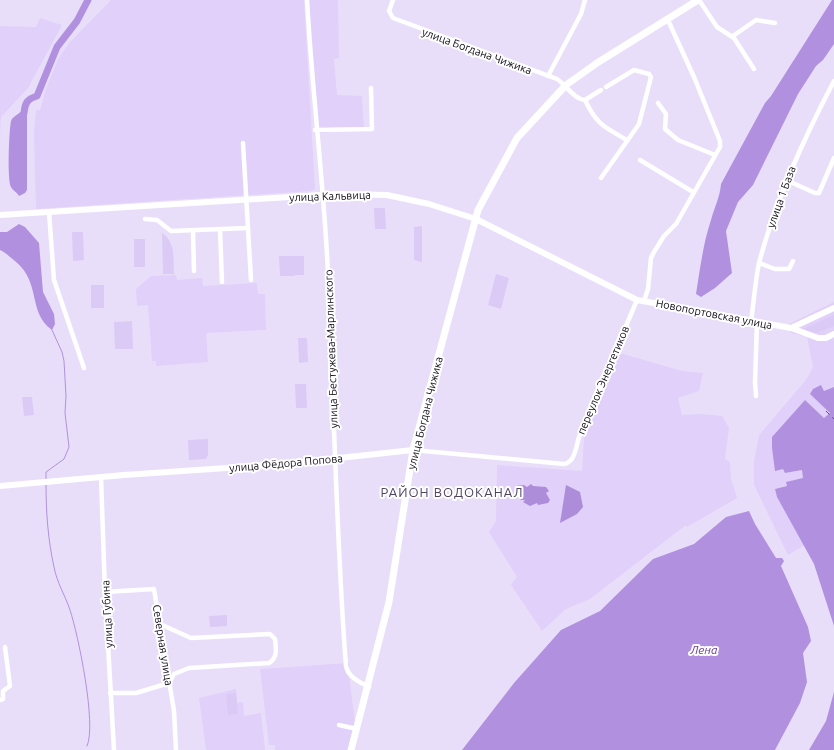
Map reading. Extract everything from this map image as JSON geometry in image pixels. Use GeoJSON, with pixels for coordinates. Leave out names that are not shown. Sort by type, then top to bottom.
{"type":"FeatureCollection","features":[{"type":"Feature","properties":{"kind":"main road","name":"улица Богдана Чижика"},"geometry":{"type":"LineString","coordinates":[[351,750],[369,687],[389,602],[413,450],[478,210],[517,138],[566,85],[667,18],[699,0]]}},
{"type":"Feature","properties":{"kind":"street","name":"улица Бестужева-Марлинского"},"geometry":{"type":"LineString","coordinates":[[306,0],[328,275],[335,458],[346,666],[347,671],[352,677],[369,687]]}},
{"type":"Feature","properties":{"kind":"street","name":"улица Богдана Чижика"},"geometry":{"type":"LineString","coordinates":[[393,0],[390,14],[393,18],[548,76],[566,85],[578,98],[585,100]]}},
{"type":"Feature","properties":{"kind":"street"},"geometry":{"type":"LineString","coordinates":[[548,76],[581,14],[585,0]]}},
{"type":"Feature","properties":{"kind":"street"},"geometry":{"type":"LineString","coordinates":[[699,0],[717,27],[733,36],[754,69]]}},
{"type":"Feature","properties":{"kind":"street"},"geometry":{"type":"LineString","coordinates":[[644,301],[648,289],[651,258],[664,236],[676,224],[720,147],[720,142],[694,77],[667,18]]}},
{"type":"Feature","properties":{"kind":"street"},"geometry":{"type":"LineString","coordinates":[[733,36],[756,20],[775,23]]}},
{"type":"Feature","properties":{"kind":"street"},"geometry":{"type":"LineString","coordinates":[[601,178],[628,140],[642,118],[651,77],[649,74],[634,70],[585,100],[596,121],[628,140]]}},
{"type":"Feature","properties":{"kind":"street","name":"улица 1 База"},"geometry":{"type":"LineString","coordinates":[[756,396],[754,382],[754,321],[759,263],[786,180],[814,119],[834,81]]}},
{"type":"Feature","properties":{"kind":"street"},"geometry":{"type":"LineString","coordinates":[[316,130],[372,128],[371,88]]}},
{"type":"Feature","properties":{"kind":"street"},"geometry":{"type":"LineString","coordinates":[[658,103],[666,114],[665,129],[673,137],[715,155]]}},
{"type":"Feature","properties":{"kind":"street"},"geometry":{"type":"LineString","coordinates":[[243,143],[251,280]]}},
{"type":"Feature","properties":{"kind":"street"},"geometry":{"type":"LineString","coordinates":[[786,180],[815,193],[819,193],[834,158]]}},
{"type":"Feature","properties":{"kind":"street"},"geometry":{"type":"LineString","coordinates":[[640,160],[693,192]]}},
{"type":"Feature","properties":{"kind":"street","name":"улица Кальвица"},"geometry":{"type":"LineString","coordinates":[[0,215],[322,195],[371,193],[387,195],[429,204],[476,218],[637,300]]}},
{"type":"Feature","properties":{"kind":"street"},"geometry":{"type":"LineString","coordinates":[[49,212],[54,280],[84,368]]}},
{"type":"Feature","properties":{"kind":"street"},"geometry":{"type":"LineString","coordinates":[[145,219],[157,220],[171,231],[248,228]]}},
{"type":"Feature","properties":{"kind":"street"},"geometry":{"type":"LineString","coordinates":[[220,229],[222,282]]}},
{"type":"Feature","properties":{"kind":"street"},"geometry":{"type":"LineString","coordinates":[[193,231],[194,271]]}},
{"type":"Feature","properties":{"kind":"street"},"geometry":{"type":"LineString","coordinates":[[759,263],[775,268],[789,269],[793,261]]}},
{"type":"Feature","properties":{"kind":"street","name":"Новопортовская улица"},"geometry":{"type":"LineString","coordinates":[[637,300],[790,328],[818,338],[826,338],[834,334]]}},
{"type":"Feature","properties":{"kind":"street","name":"переулок Энергетиков"},"geometry":{"type":"LineString","coordinates":[[571,461],[579,437],[637,300]]}},
{"type":"Feature","properties":{"kind":"street"},"geometry":{"type":"LineString","coordinates":[[790,328],[834,308]]}},
{"type":"Feature","properties":{"kind":"street","name":"улица Фёдора Попова"},"geometry":{"type":"LineString","coordinates":[[0,486],[101,477],[252,467],[413,450],[564,464],[571,461]]}},
{"type":"Feature","properties":{"kind":"street","name":"улица Губина"},"geometry":{"type":"LineString","coordinates":[[101,477],[105,592],[114,750]]}},
{"type":"Feature","properties":{"kind":"street","name":"Северная улица"},"geometry":{"type":"LineString","coordinates":[[105,592],[154,589],[174,711],[176,750]]}},
{"type":"Feature","properties":{"kind":"street"},"geometry":{"type":"LineString","coordinates":[[110,693],[136,693],[169,683],[174,674],[189,668],[269,663],[276,654],[276,640],[273,635],[267,633],[192,638],[160,624]]}},
{"type":"Feature","properties":{"kind":"street"},"geometry":{"type":"LineString","coordinates":[[0,700],[3,699],[3,691],[10,686],[5,647]]}},
{"type":"Feature","properties":{"kind":"street"},"geometry":{"type":"LineString","coordinates":[[340,725],[357,730]]}},
{"type":"Feature","properties":{"kind":"shaded area"},"geometry":{"type":"Polygon","coordinates":[[[111,0],[304,0],[314,190],[36,209],[34,133],[36,110],[40,110],[46,89],[58,59],[69,43],[111,0]]]}},
{"type":"Feature","properties":{"kind":"shaded area"},"geometry":{"type":"Polygon","coordinates":[[[309,0],[338,0],[339,58],[334,59],[337,95],[362,96],[364,129],[319,133],[309,0]]]}},
{"type":"Feature","properties":{"kind":"shaded area"},"geometry":{"type":"Polygon","coordinates":[[[40,18],[62,25],[28,88],[1,117],[0,135],[0,26],[36,27],[40,18]]]}},
{"type":"Feature","properties":{"kind":"shaded area"},"geometry":{"type":"Polygon","coordinates":[[[374,208],[385,208],[386,229],[375,229],[374,208]]]}},
{"type":"Feature","properties":{"kind":"shaded area"},"geometry":{"type":"Polygon","coordinates":[[[422,226],[422,262],[414,260],[414,227],[422,226]]]}},
{"type":"Feature","properties":{"kind":"shaded area"},"geometry":{"type":"Polygon","coordinates":[[[72,232],[83,232],[84,260],[73,261],[72,232]]]}},
{"type":"Feature","properties":{"kind":"shaded area"},"geometry":{"type":"Polygon","coordinates":[[[162,233],[170,241],[172,246],[174,274],[163,274],[162,233]]]}},
{"type":"Feature","properties":{"kind":"shaded area"},"geometry":{"type":"Polygon","coordinates":[[[134,239],[145,239],[145,267],[134,267],[134,239]]]}},
{"type":"Feature","properties":{"kind":"shaded area"},"geometry":{"type":"Polygon","coordinates":[[[279,256],[304,256],[304,275],[295,275],[294,261],[295,276],[280,276],[279,256]]]}},
{"type":"Feature","properties":{"kind":"shaded area"},"geometry":{"type":"Polygon","coordinates":[[[496,274],[509,278],[501,309],[488,305],[496,274]]]}},
{"type":"Feature","properties":{"kind":"shaded area"},"geometry":{"type":"Polygon","coordinates":[[[176,275],[177,280],[202,278],[203,286],[257,283],[258,294],[265,294],[266,330],[206,333],[208,362],[156,366],[156,361],[152,361],[148,305],[137,306],[136,289],[151,276],[176,275]]]}},
{"type":"Feature","properties":{"kind":"shaded area"},"geometry":{"type":"Polygon","coordinates":[[[91,285],[104,285],[104,308],[91,308],[91,285]]]}},
{"type":"Feature","properties":{"kind":"shaded area"},"geometry":{"type":"Polygon","coordinates":[[[834,302],[834,387],[824,391],[821,385],[830,412],[825,419],[805,400],[772,437],[785,473],[802,470],[804,478],[787,482],[787,486],[775,489],[777,497],[805,545],[788,555],[754,485],[754,461],[759,435],[806,380],[813,367],[807,337],[791,333],[789,324],[834,302]]]}},
{"type":"Feature","properties":{"kind":"shaded area"},"geometry":{"type":"Polygon","coordinates":[[[834,315],[834,326],[816,333],[803,329],[834,315]]]}},
{"type":"Feature","properties":{"kind":"shaded area"},"geometry":{"type":"Polygon","coordinates":[[[132,321],[133,349],[115,349],[114,322],[132,321]]]}},
{"type":"Feature","properties":{"kind":"shaded area"},"geometry":{"type":"Polygon","coordinates":[[[298,338],[307,338],[308,362],[299,363],[298,338]]]}},
{"type":"Feature","properties":{"kind":"shaded area"},"geometry":{"type":"Polygon","coordinates":[[[620,353],[682,371],[703,373],[699,391],[678,398],[682,415],[699,414],[722,416],[729,428],[725,459],[730,462],[731,479],[737,498],[687,527],[686,525],[590,599],[566,609],[542,631],[511,585],[517,577],[489,532],[496,521],[497,465],[582,471],[584,439],[620,353]]]}},
{"type":"Feature","properties":{"kind":"shaded area"},"geometry":{"type":"Polygon","coordinates":[[[295,384],[306,384],[307,408],[296,408],[295,384]]]}},
{"type":"Feature","properties":{"kind":"shaded area"},"geometry":{"type":"Polygon","coordinates":[[[22,397],[32,397],[34,415],[24,416],[22,397]]]}},
{"type":"Feature","properties":{"kind":"shaded area"},"geometry":{"type":"Polygon","coordinates":[[[208,439],[208,455],[206,459],[189,460],[188,440],[208,439]]]}},
{"type":"Feature","properties":{"kind":"shaded area"},"geometry":{"type":"Polygon","coordinates":[[[531,484],[533,486],[546,487],[549,491],[546,493],[550,500],[548,503],[538,505],[537,503],[530,506],[523,502],[525,500],[521,500],[519,497],[521,496],[518,495],[517,490],[515,489],[516,486],[524,485],[527,487],[531,484]]]}},
{"type":"Feature","properties":{"kind":"shaded area"},"geometry":{"type":"Polygon","coordinates":[[[566,485],[580,492],[583,507],[577,514],[560,523],[566,485]]]}},
{"type":"Feature","properties":{"kind":"shaded area"},"geometry":{"type":"Polygon","coordinates":[[[227,615],[227,626],[210,627],[209,616],[227,615]]]}},
{"type":"Feature","properties":{"kind":"shaded area"},"geometry":{"type":"Polygon","coordinates":[[[349,663],[355,723],[350,750],[275,750],[275,745],[269,745],[260,669],[349,663]]]}},
{"type":"Feature","properties":{"kind":"shaded area"},"geometry":{"type":"Polygon","coordinates":[[[236,689],[237,703],[243,702],[244,716],[261,713],[265,750],[206,750],[199,698],[236,689]]]}},
{"type":"Feature","properties":{"kind":"shaded area"},"geometry":{"type":"Polygon","coordinates":[[[236,693],[238,714],[228,715],[226,694],[236,693]]]}},
{"type":"Feature","properties":{"kind":"water"},"geometry":{"type":"Polygon","coordinates":[[[832,0],[834,0],[834,44],[823,60],[816,66],[798,94],[753,185],[738,202],[726,231],[732,273],[715,288],[701,297],[696,294],[702,257],[708,229],[721,184],[765,103],[771,96],[832,0]]]}},
{"type":"Feature","properties":{"kind":"water"},"geometry":{"type":"Polygon","coordinates":[[[25,105],[27,107],[27,190],[19,196],[11,187],[10,183],[10,134],[12,119],[25,105]]]}},
{"type":"Feature","properties":{"kind":"water"},"geometry":{"type":"Polygon","coordinates":[[[19,224],[25,227],[39,243],[43,292],[54,314],[55,324],[52,330],[44,323],[39,315],[29,279],[15,261],[0,250],[0,232],[7,232],[19,224]]]}},
{"type":"Feature","properties":{"kind":"water"},"geometry":{"type":"Polygon","coordinates":[[[821,385],[824,391],[834,387],[834,626],[814,564],[777,497],[775,489],[787,486],[786,482],[803,478],[802,470],[785,473],[783,469],[775,471],[772,448],[772,437],[805,400],[824,418],[830,413],[810,394],[813,389],[821,385]]]}},
{"type":"Feature","properties":{"kind":"water","name":"Лена"},"geometry":{"type":"Polygon","coordinates":[[[749,511],[755,524],[776,558],[782,558],[784,561],[781,566],[808,627],[811,641],[803,653],[807,682],[800,703],[775,750],[462,750],[514,683],[561,630],[600,611],[653,559],[694,544],[726,517],[749,511]]]}},
{"type":"Feature","properties":{"kind":"water"},"geometry":{"type":"Polygon","coordinates":[[[834,692],[834,750],[809,750],[826,721],[834,692]]]}},
{"type":"Feature","properties":{"kind":"waterway"},"geometry":{"type":"LineString","coordinates":[[24,113],[27,102],[37,96],[57,47],[77,21],[88,0]]}},
{"type":"Feature","properties":{"kind":"waterway"},"geometry":{"type":"LineString","coordinates":[[46,480],[46,472],[64,459],[69,447],[65,413],[66,396],[64,361],[62,352],[52,330]]}},
{"type":"Feature","properties":{"kind":"waterway"},"geometry":{"type":"LineString","coordinates":[[46,485],[46,505],[50,547],[55,573],[68,605],[82,658],[90,719],[87,746]]}},
{"type":"Feature","properties":{"kind":"ferry route"},"geometry":{"type":"LineString","coordinates":[[826,411],[834,419]]}},
{"type":"Feature","properties":{"kind":"district","name":"РАЙОН ВОДОКАНАЛ"},"geometry":{"type":"Point","coordinates":[452,492]}}]}
